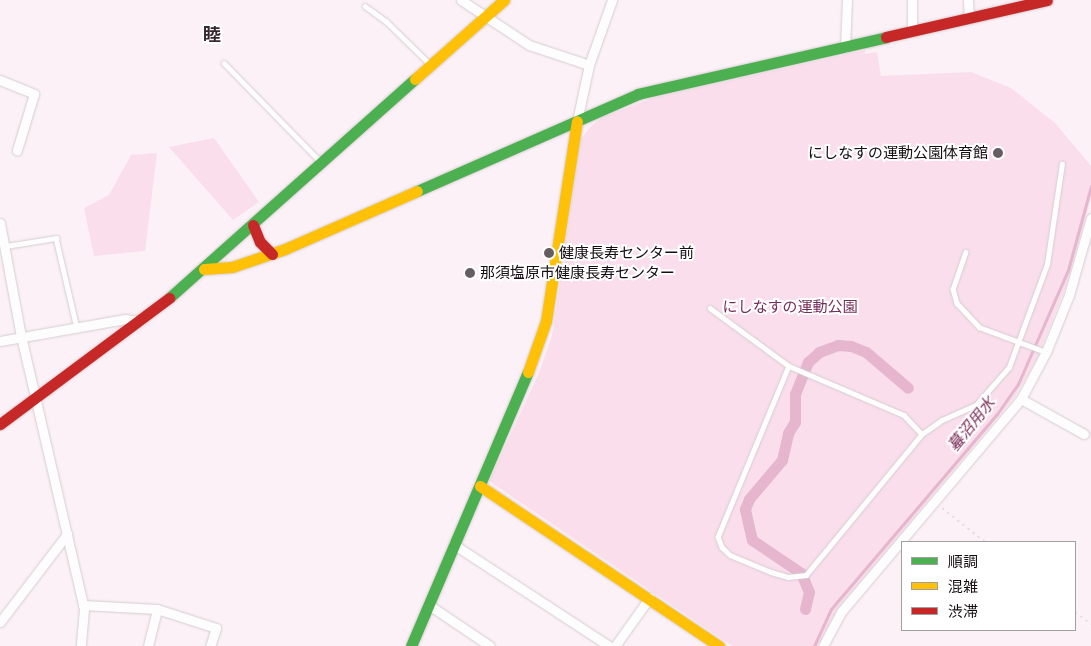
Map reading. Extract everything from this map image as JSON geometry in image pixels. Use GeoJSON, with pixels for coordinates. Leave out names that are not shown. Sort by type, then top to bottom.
{"type":"FeatureCollection","features":[{"type":"Feature","properties":{"kind":"street"},"geometry":{"type":"LineString","coordinates":[[461,0],[529,45],[589,65]]}},
{"type":"Feature","properties":{"kind":"street"},"geometry":{"type":"LineString","coordinates":[[0,424],[140,322],[204,269],[504,0]]}},
{"type":"Feature","properties":{"kind":"street"},"geometry":{"type":"LineString","coordinates":[[411,646],[453,544],[480,486],[539,347],[546,321],[577,121],[589,65],[612,0]]}},
{"type":"Feature","properties":{"kind":"street"},"geometry":{"type":"LineString","coordinates":[[845,48],[848,0]]}},
{"type":"Feature","properties":{"kind":"street"},"geometry":{"type":"LineString","coordinates":[[912,0],[912,32]]}},
{"type":"Feature","properties":{"kind":"street"},"geometry":{"type":"LineString","coordinates":[[968,0],[969,19]]}},
{"type":"Feature","properties":{"kind":"street"},"geometry":{"type":"LineString","coordinates":[[204,269],[232,267],[272,254],[654,89],[969,19],[1016,4],[1047,0]]}},
{"type":"Feature","properties":{"kind":"street"},"geometry":{"type":"LineString","coordinates":[[0,80],[34,94],[17,150]]}},
{"type":"Feature","properties":{"kind":"street"},"geometry":{"type":"LineString","coordinates":[[823,646],[841,612],[1021,399],[1046,352],[1069,295],[1091,218]]}},
{"type":"Feature","properties":{"kind":"street"},"geometry":{"type":"LineString","coordinates":[[0,223],[6,246],[21,336],[34,398],[83,606],[81,646]]}},
{"type":"Feature","properties":{"kind":"street"},"geometry":{"type":"LineString","coordinates":[[253,225],[260,242],[272,254]]}},
{"type":"Feature","properties":{"kind":"street"},"geometry":{"type":"LineString","coordinates":[[0,341],[125,319],[140,322]]}},
{"type":"Feature","properties":{"kind":"street"},"geometry":{"type":"LineString","coordinates":[[1021,399],[1084,434]]}},
{"type":"Feature","properties":{"kind":"street"},"geometry":{"type":"LineString","coordinates":[[480,486],[650,597],[719,646]]}},
{"type":"Feature","properties":{"kind":"street"},"geometry":{"type":"LineString","coordinates":[[0,622],[67,534]]}},
{"type":"Feature","properties":{"kind":"street"},"geometry":{"type":"LineString","coordinates":[[453,544],[609,646]]}},
{"type":"Feature","properties":{"kind":"street"},"geometry":{"type":"LineString","coordinates":[[615,646],[650,597]]}},
{"type":"Feature","properties":{"kind":"street"},"geometry":{"type":"LineString","coordinates":[[428,605],[490,646]]}},
{"type":"Feature","properties":{"kind":"street"},"geometry":{"type":"LineString","coordinates":[[83,606],[157,609],[216,628],[210,646]]}},
{"type":"Feature","properties":{"kind":"street"},"geometry":{"type":"LineString","coordinates":[[148,646],[157,609]]}},
{"type":"Feature","properties":{"kind":"lane"},"geometry":{"type":"LineString","coordinates":[[365,6],[387,22],[431,65]]}},
{"type":"Feature","properties":{"kind":"lane"},"geometry":{"type":"LineString","coordinates":[[224,63],[322,163]]}},
{"type":"Feature","properties":{"kind":"lane"},"geometry":{"type":"LineString","coordinates":[[789,366],[718,537],[722,547],[730,555],[788,577],[806,575],[922,434],[942,420],[976,405],[1009,367],[1047,264],[1062,164]]}},
{"type":"Feature","properties":{"kind":"lane"},"geometry":{"type":"LineString","coordinates":[[6,246],[56,238],[77,328]]}},
{"type":"Feature","properties":{"kind":"lane"},"geometry":{"type":"LineString","coordinates":[[966,252],[954,289],[956,303],[979,327],[1046,352]]}},
{"type":"Feature","properties":{"kind":"lane"},"geometry":{"type":"LineString","coordinates":[[710,308],[789,366],[904,414],[922,434]]}},
{"type":"Feature","properties":{"kind":"path"},"geometry":{"type":"LineString","coordinates":[[934,502],[984,541]]}},
{"type":"Feature","properties":{"kind":"path"},"geometry":{"type":"LineString","coordinates":[[1076,613],[1091,624]]}},
{"type":"Feature","properties":{"kind":"green space","name":"にしなすの運動公園"},"geometry":{"type":"Polygon","coordinates":[[[865,50],[865,54],[877,52],[881,76],[971,72],[1011,88],[1055,123],[1091,166],[1091,199],[1067,284],[1037,359],[1015,397],[837,610],[818,646],[732,646],[489,481],[538,375],[552,336],[581,139],[591,126],[603,117],[653,98],[865,50]]]}},
{"type":"Feature","properties":{"kind":"green space"},"geometry":{"type":"Polygon","coordinates":[[[214,138],[259,202],[233,220],[169,147],[214,138]]]}},
{"type":"Feature","properties":{"kind":"green space"},"geometry":{"type":"Polygon","coordinates":[[[157,153],[145,251],[94,256],[84,208],[109,195],[131,155],[157,153]]]}},
{"type":"Feature","properties":{"kind":"waterway","name":"蟇沼用水"},"geometry":{"type":"LineString","coordinates":[[814,646],[831,609],[997,414],[1018,384],[1068,270],[1091,186]]}},
{"type":"Feature","properties":{"kind":"waterway"},"geometry":{"type":"LineString","coordinates":[[805,609],[809,592],[801,573],[752,540],[745,509],[749,499],[782,460],[788,433],[795,422],[795,394],[808,362],[819,352],[838,345],[851,346],[866,352],[908,388]]}},
{"type":"Feature","properties":{"kind":"traffic: fast"},"geometry":{"type":"LineString","coordinates":[[417,191],[638,94],[886,37]]}},
{"type":"Feature","properties":{"kind":"traffic: fast"},"geometry":{"type":"LineString","coordinates":[[169,298],[415,79]]}},
{"type":"Feature","properties":{"kind":"traffic: fast"},"geometry":{"type":"LineString","coordinates":[[411,646],[528,372]]}},
{"type":"Feature","properties":{"kind":"traffic: slow"},"geometry":{"type":"LineString","coordinates":[[415,79],[504,0]]}},
{"type":"Feature","properties":{"kind":"traffic: slow"},"geometry":{"type":"LineString","coordinates":[[528,372],[546,321],[577,121]]}},
{"type":"Feature","properties":{"kind":"traffic: slow"},"geometry":{"type":"LineString","coordinates":[[204,269],[232,267],[285,249],[417,191]]}},
{"type":"Feature","properties":{"kind":"traffic: slow"},"geometry":{"type":"LineString","coordinates":[[480,486],[719,646]]}},
{"type":"Feature","properties":{"kind":"traffic: jam"},"geometry":{"type":"LineString","coordinates":[[886,37],[1047,0]]}},
{"type":"Feature","properties":{"kind":"traffic: jam"},"geometry":{"type":"LineString","coordinates":[[253,225],[260,242],[272,254]]}},
{"type":"Feature","properties":{"kind":"traffic: jam"},"geometry":{"type":"LineString","coordinates":[[0,424],[169,298]]}},
{"type":"Feature","properties":{"kind":"place","name":"にしなすの運動公園体育館"},"geometry":{"type":"Point","coordinates":[998,153]}},
{"type":"Feature","properties":{"kind":"place","name":"健康長寿センター前"},"geometry":{"type":"Point","coordinates":[549,253]}},
{"type":"Feature","properties":{"kind":"place","name":"那須塩原市健康長寿センター"},"geometry":{"type":"Point","coordinates":[470,273]}},
{"type":"Feature","properties":{"kind":"district","name":"睦"},"geometry":{"type":"Point","coordinates":[212,34]}}]}
